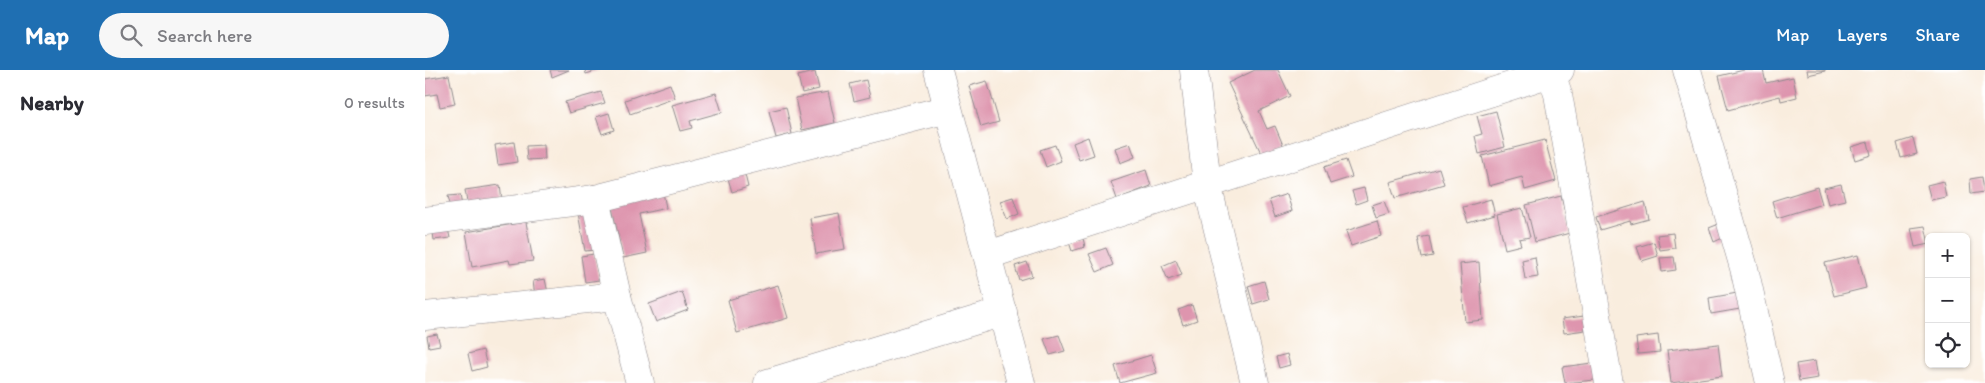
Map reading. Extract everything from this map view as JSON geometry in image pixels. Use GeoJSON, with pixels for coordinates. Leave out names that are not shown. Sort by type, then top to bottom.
{"type":"FeatureCollection","features":[{"type":"Feature","properties":{"kind":"street"},"geometry":{"type":"LineString","coordinates":[[938,70],[1021,383]]}},
{"type":"Feature","properties":{"kind":"street"},"geometry":{"type":"LineString","coordinates":[[1194,70],[1207,184],[1255,383]]}},
{"type":"Feature","properties":{"kind":"street"},"geometry":{"type":"LineString","coordinates":[[1687,70],[1744,268],[1770,383]]}},
{"type":"Feature","properties":{"kind":"street"},"geometry":{"type":"LineString","coordinates":[[988,255],[1555,71],[1609,383]]}},
{"type":"Feature","properties":{"kind":"street"},"geometry":{"type":"LineString","coordinates":[[425,221],[595,199],[948,109]]}},
{"type":"Feature","properties":{"kind":"street"},"geometry":{"type":"LineString","coordinates":[[595,199],[617,296],[640,383]]}},
{"type":"Feature","properties":{"kind":"street"},"geometry":{"type":"LineString","coordinates":[[425,316],[617,296]]}},
{"type":"Feature","properties":{"kind":"street"},"geometry":{"type":"LineString","coordinates":[[768,383],[1003,312]]}},
{"type":"Feature","properties":{"kind":"building"},"geometry":{"type":"Polygon","coordinates":[[[550,70],[569,70],[552,77],[550,70]]]}},
{"type":"Feature","properties":{"kind":"building"},"geometry":{"type":"Polygon","coordinates":[[[585,70],[599,70],[586,74],[585,70]]]}},
{"type":"Feature","properties":{"kind":"building"},"geometry":{"type":"Polygon","coordinates":[[[1255,70],[1278,70],[1290,96],[1259,111],[1267,129],[1275,126],[1283,145],[1262,155],[1228,83],[1255,70]]]}},
{"type":"Feature","properties":{"kind":"building"},"geometry":{"type":"Polygon","coordinates":[[[1744,70],[1763,70],[1766,83],[1793,77],[1797,97],[1781,101],[1780,96],[1728,110],[1719,76],[1744,70]]]}},
{"type":"Feature","properties":{"kind":"building"},"geometry":{"type":"Polygon","coordinates":[[[1807,70],[1825,70],[1825,71],[1808,75],[1807,70]]]}},
{"type":"Feature","properties":{"kind":"building"},"geometry":{"type":"Polygon","coordinates":[[[815,72],[819,89],[802,93],[798,76],[815,72]]]}},
{"type":"Feature","properties":{"kind":"building"},"geometry":{"type":"Polygon","coordinates":[[[449,75],[455,104],[440,107],[437,94],[425,96],[425,79],[449,75]]]}},
{"type":"Feature","properties":{"kind":"building"},"geometry":{"type":"Polygon","coordinates":[[[866,80],[870,97],[854,101],[850,84],[866,80]]]}},
{"type":"Feature","properties":{"kind":"building"},"geometry":{"type":"Polygon","coordinates":[[[987,81],[999,122],[981,127],[969,86],[987,81]]]}},
{"type":"Feature","properties":{"kind":"building"},"geometry":{"type":"Polygon","coordinates":[[[670,84],[675,98],[630,114],[625,100],[670,84]]]}},
{"type":"Feature","properties":{"kind":"building"},"geometry":{"type":"Polygon","coordinates":[[[601,92],[605,103],[569,113],[565,102],[601,92]]]}},
{"type":"Feature","properties":{"kind":"building"},"geometry":{"type":"Polygon","coordinates":[[[828,92],[835,123],[802,130],[795,98],[828,92]]]}},
{"type":"Feature","properties":{"kind":"building"},"geometry":{"type":"Polygon","coordinates":[[[716,93],[722,112],[690,121],[692,128],[680,131],[672,105],[716,93]]]}},
{"type":"Feature","properties":{"kind":"building"},"geometry":{"type":"Polygon","coordinates":[[[786,107],[792,134],[776,138],[769,111],[786,107]]]}},
{"type":"Feature","properties":{"kind":"building"},"geometry":{"type":"Polygon","coordinates":[[[1496,111],[1505,147],[1479,154],[1475,136],[1482,134],[1477,116],[1496,111]]]}},
{"type":"Feature","properties":{"kind":"building"},"geometry":{"type":"Polygon","coordinates":[[[609,113],[614,130],[602,134],[596,117],[609,113]]]}},
{"type":"Feature","properties":{"kind":"building"},"geometry":{"type":"Polygon","coordinates":[[[1088,137],[1094,155],[1079,160],[1073,143],[1088,137]]]}},
{"type":"Feature","properties":{"kind":"building"},"geometry":{"type":"Polygon","coordinates":[[[1913,138],[1917,154],[1901,158],[1897,143],[1913,138]]]}},
{"type":"Feature","properties":{"kind":"building"},"geometry":{"type":"Polygon","coordinates":[[[1545,140],[1556,181],[1525,190],[1522,177],[1489,186],[1482,156],[1545,140]]]}},
{"type":"Feature","properties":{"kind":"building"},"geometry":{"type":"Polygon","coordinates":[[[514,142],[517,162],[498,165],[495,145],[514,142]]]}},
{"type":"Feature","properties":{"kind":"building"},"geometry":{"type":"Polygon","coordinates":[[[1868,142],[1871,155],[1855,160],[1851,147],[1868,142]]]}},
{"type":"Feature","properties":{"kind":"building"},"geometry":{"type":"Polygon","coordinates":[[[1130,143],[1135,157],[1120,163],[1115,148],[1130,143]]]}},
{"type":"Feature","properties":{"kind":"building"},"geometry":{"type":"Polygon","coordinates":[[[544,145],[545,159],[527,160],[526,146],[544,145]]]}},
{"type":"Feature","properties":{"kind":"building"},"geometry":{"type":"Polygon","coordinates":[[[1055,145],[1061,161],[1046,167],[1040,150],[1055,145]]]}},
{"type":"Feature","properties":{"kind":"building"},"geometry":{"type":"Polygon","coordinates":[[[1346,160],[1352,177],[1330,184],[1324,167],[1346,160]]]}},
{"type":"Feature","properties":{"kind":"building"},"geometry":{"type":"Polygon","coordinates":[[[1439,168],[1444,184],[1395,198],[1390,182],[1439,168]]]}},
{"type":"Feature","properties":{"kind":"building"},"geometry":{"type":"Polygon","coordinates":[[[1146,170],[1151,186],[1117,199],[1111,182],[1146,170]]]}},
{"type":"Feature","properties":{"kind":"building"},"geometry":{"type":"Polygon","coordinates":[[[744,171],[748,187],[732,192],[727,175],[744,171]]]}},
{"type":"Feature","properties":{"kind":"building"},"geometry":{"type":"Polygon","coordinates":[[[1982,177],[1984,192],[1971,194],[1970,179],[1982,177]]]}},
{"type":"Feature","properties":{"kind":"building"},"geometry":{"type":"Polygon","coordinates":[[[1943,181],[1946,197],[1931,200],[1927,185],[1943,181]]]}},
{"type":"Feature","properties":{"kind":"building"},"geometry":{"type":"Polygon","coordinates":[[[1841,184],[1845,200],[1828,204],[1824,188],[1841,184]]]}},
{"type":"Feature","properties":{"kind":"building"},"geometry":{"type":"Polygon","coordinates":[[[500,185],[502,201],[468,207],[465,190],[500,185]]]}},
{"type":"Feature","properties":{"kind":"building"},"geometry":{"type":"Polygon","coordinates":[[[1817,187],[1822,204],[1777,218],[1772,201],[1817,187]]]}},
{"type":"Feature","properties":{"kind":"building"},"geometry":{"type":"Polygon","coordinates":[[[1364,188],[1367,200],[1356,204],[1352,191],[1364,188]]]}},
{"type":"Feature","properties":{"kind":"building"},"geometry":{"type":"Polygon","coordinates":[[[663,192],[666,208],[639,214],[647,253],[623,258],[611,203],[663,192]]]}},
{"type":"Feature","properties":{"kind":"building"},"geometry":{"type":"Polygon","coordinates":[[[1287,194],[1292,211],[1275,217],[1269,200],[1287,194]]]}},
{"type":"Feature","properties":{"kind":"building"},"geometry":{"type":"Polygon","coordinates":[[[460,195],[462,206],[451,208],[448,196],[460,195]]]}},
{"type":"Feature","properties":{"kind":"building"},"geometry":{"type":"Polygon","coordinates":[[[1561,196],[1570,233],[1535,242],[1526,205],[1561,196]]]}},
{"type":"Feature","properties":{"kind":"building"},"geometry":{"type":"Polygon","coordinates":[[[1013,197],[1019,214],[1007,219],[1000,201],[1013,197]]]}},
{"type":"Feature","properties":{"kind":"building"},"geometry":{"type":"Polygon","coordinates":[[[1491,199],[1495,215],[1468,223],[1463,207],[1491,199]]]}},
{"type":"Feature","properties":{"kind":"building"},"geometry":{"type":"Polygon","coordinates":[[[1384,201],[1389,214],[1376,218],[1372,205],[1384,201]]]}},
{"type":"Feature","properties":{"kind":"building"},"geometry":{"type":"Polygon","coordinates":[[[1645,202],[1649,219],[1631,224],[1630,221],[1600,230],[1596,217],[1645,202]]]}},
{"type":"Feature","properties":{"kind":"building"},"geometry":{"type":"Polygon","coordinates":[[[1522,208],[1530,237],[1519,239],[1521,245],[1505,249],[1497,214],[1522,208]]]}},
{"type":"Feature","properties":{"kind":"building"},"geometry":{"type":"Polygon","coordinates":[[[588,211],[595,250],[585,251],[578,213],[588,211]]]}},
{"type":"Feature","properties":{"kind":"building"},"geometry":{"type":"Polygon","coordinates":[[[839,213],[845,249],[816,254],[810,218],[839,213]]]}},
{"type":"Feature","properties":{"kind":"building"},"geometry":{"type":"Polygon","coordinates":[[[1377,221],[1381,236],[1351,246],[1346,231],[1377,221]]]}},
{"type":"Feature","properties":{"kind":"building"},"geometry":{"type":"Polygon","coordinates":[[[526,222],[533,261],[510,264],[509,260],[472,267],[466,232],[526,222]]]}},
{"type":"Feature","properties":{"kind":"building"},"geometry":{"type":"Polygon","coordinates":[[[1724,222],[1729,235],[1714,242],[1709,228],[1724,222]]]}},
{"type":"Feature","properties":{"kind":"building"},"geometry":{"type":"Polygon","coordinates":[[[447,224],[450,238],[434,240],[432,226],[447,224]]]}},
{"type":"Feature","properties":{"kind":"building"},"geometry":{"type":"Polygon","coordinates":[[[1925,226],[1927,233],[1925,233],[1925,245],[1915,247],[1911,228],[1925,226]]]}},
{"type":"Feature","properties":{"kind":"building"},"geometry":{"type":"Polygon","coordinates":[[[1673,233],[1675,248],[1660,250],[1657,235],[1673,233]]]}},
{"type":"Feature","properties":{"kind":"building"},"geometry":{"type":"Polygon","coordinates":[[[1429,236],[1433,256],[1422,258],[1418,238],[1429,236]]]}},
{"type":"Feature","properties":{"kind":"building"},"geometry":{"type":"Polygon","coordinates":[[[1083,238],[1085,247],[1072,251],[1069,242],[1083,238]]]}},
{"type":"Feature","properties":{"kind":"building"},"geometry":{"type":"Polygon","coordinates":[[[1654,242],[1658,256],[1642,261],[1637,247],[1654,242]]]}},
{"type":"Feature","properties":{"kind":"building"},"geometry":{"type":"Polygon","coordinates":[[[1106,248],[1113,265],[1097,272],[1089,254],[1106,248]]]}},
{"type":"Feature","properties":{"kind":"building"},"geometry":{"type":"Polygon","coordinates":[[[594,254],[599,280],[585,282],[581,256],[594,254]]]}},
{"type":"Feature","properties":{"kind":"building"},"geometry":{"type":"Polygon","coordinates":[[[1858,255],[1866,288],[1834,296],[1825,263],[1858,255]]]}},
{"type":"Feature","properties":{"kind":"building"},"geometry":{"type":"Polygon","coordinates":[[[1535,257],[1538,277],[1525,279],[1522,260],[1535,257]]]}},
{"type":"Feature","properties":{"kind":"building"},"geometry":{"type":"Polygon","coordinates":[[[1674,257],[1676,270],[1662,272],[1660,258],[1674,257]]]}},
{"type":"Feature","properties":{"kind":"building"},"geometry":{"type":"Polygon","coordinates":[[[1176,260],[1182,275],[1168,280],[1162,266],[1176,260]]]}},
{"type":"Feature","properties":{"kind":"building"},"geometry":{"type":"Polygon","coordinates":[[[1027,262],[1032,276],[1019,280],[1015,266],[1027,262]]]}},
{"type":"Feature","properties":{"kind":"building"},"geometry":{"type":"Polygon","coordinates":[[[1479,262],[1483,320],[1465,322],[1460,264],[1479,262]]]}},
{"type":"Feature","properties":{"kind":"building"},"geometry":{"type":"Polygon","coordinates":[[[545,279],[548,293],[535,296],[533,281],[545,279]]]}},
{"type":"Feature","properties":{"kind":"building"},"geometry":{"type":"Polygon","coordinates":[[[1264,281],[1269,299],[1253,304],[1248,286],[1264,281]]]}},
{"type":"Feature","properties":{"kind":"building"},"geometry":{"type":"Polygon","coordinates":[[[778,285],[788,318],[737,333],[728,300],[778,285]]]}},
{"type":"Feature","properties":{"kind":"building"},"geometry":{"type":"Polygon","coordinates":[[[682,292],[688,310],[656,322],[649,304],[682,292]]]}},
{"type":"Feature","properties":{"kind":"building"},"geometry":{"type":"Polygon","coordinates":[[[1743,292],[1746,308],[1711,314],[1709,298],[1743,292]]]}},
{"type":"Feature","properties":{"kind":"building"},"geometry":{"type":"Polygon","coordinates":[[[1192,305],[1197,320],[1183,325],[1178,310],[1192,305]]]}},
{"type":"Feature","properties":{"kind":"building"},"geometry":{"type":"Polygon","coordinates":[[[1584,316],[1585,330],[1564,333],[1562,319],[1584,316]]]}},
{"type":"Feature","properties":{"kind":"building"},"geometry":{"type":"Polygon","coordinates":[[[437,334],[440,345],[429,347],[427,336],[437,334]]]}},
{"type":"Feature","properties":{"kind":"building"},"geometry":{"type":"Polygon","coordinates":[[[1059,335],[1065,351],[1050,355],[1044,339],[1059,335]]]}},
{"type":"Feature","properties":{"kind":"building"},"geometry":{"type":"Polygon","coordinates":[[[1658,335],[1660,352],[1638,354],[1636,338],[1658,335]]]}},
{"type":"Feature","properties":{"kind":"building"},"geometry":{"type":"Polygon","coordinates":[[[1718,344],[1722,376],[1671,383],[1667,350],[1718,344]]]}},
{"type":"Feature","properties":{"kind":"building"},"geometry":{"type":"Polygon","coordinates":[[[483,350],[487,367],[472,371],[468,354],[483,350]]]}},
{"type":"Feature","properties":{"kind":"building"},"geometry":{"type":"Polygon","coordinates":[[[1287,354],[1290,365],[1279,368],[1276,357],[1287,354]]]}},
{"type":"Feature","properties":{"kind":"building"},"geometry":{"type":"Polygon","coordinates":[[[1151,355],[1157,373],[1120,383],[1115,366],[1151,355]]]}},
{"type":"Feature","properties":{"kind":"building"},"geometry":{"type":"Polygon","coordinates":[[[1815,361],[1818,378],[1799,381],[1796,364],[1815,361]]]}},
{"type":"Feature","properties":{"kind":"building"},"geometry":{"type":"Polygon","coordinates":[[[1592,363],[1595,380],[1565,383],[1562,367],[1592,363]]]}}]}
